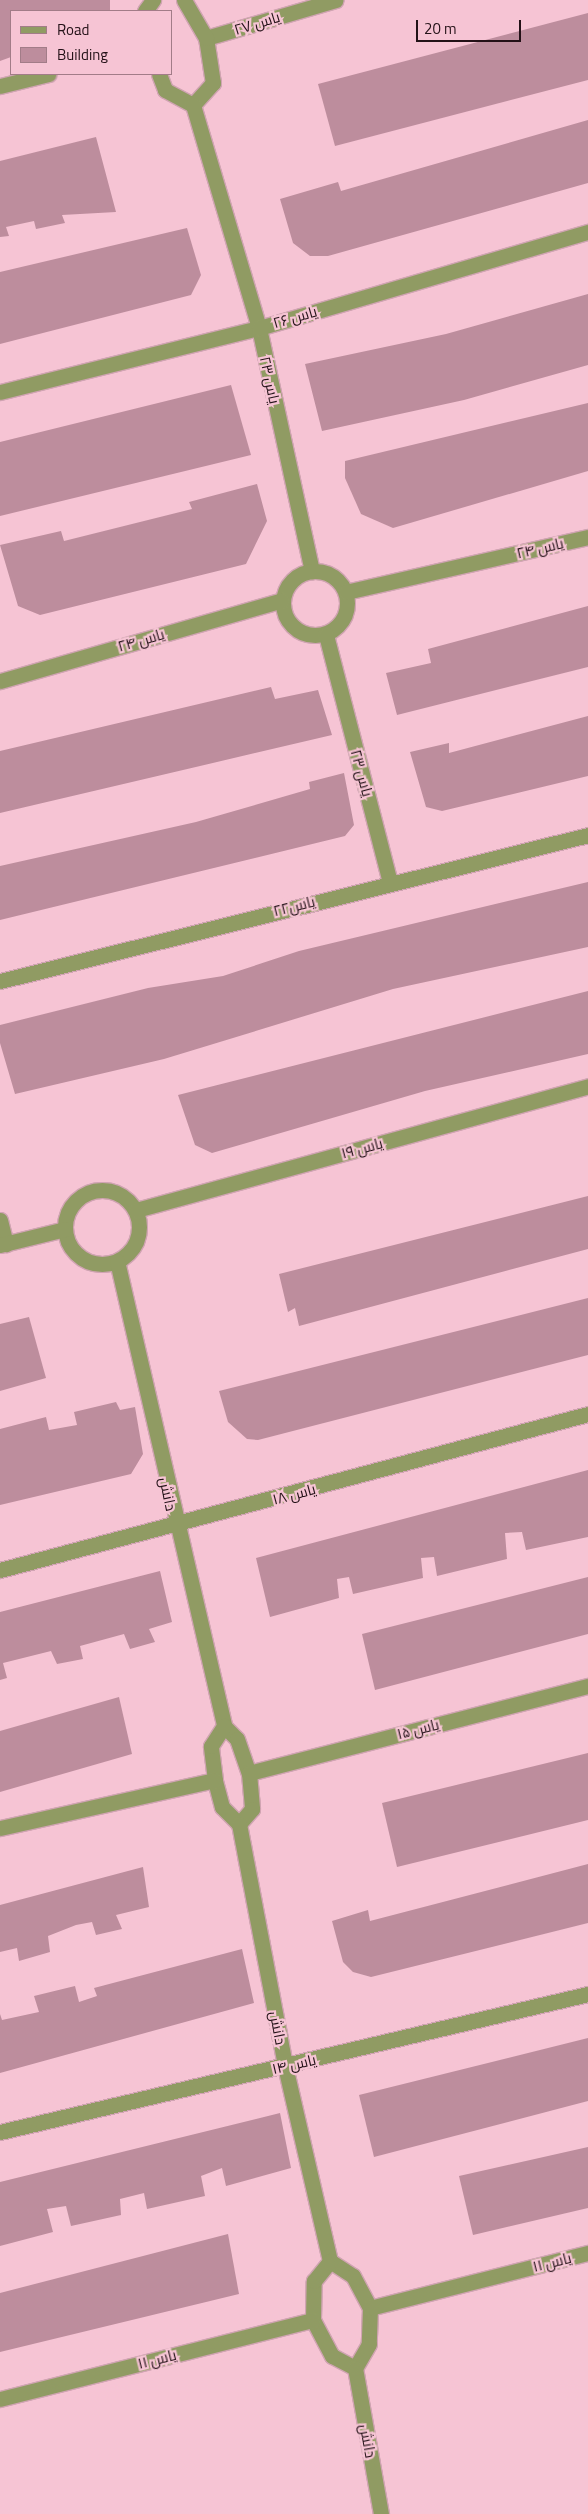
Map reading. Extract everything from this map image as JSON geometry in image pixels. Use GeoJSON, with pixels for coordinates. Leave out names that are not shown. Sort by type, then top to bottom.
{"type":"FeatureCollection","features":[{"type":"Feature","properties":{"kind":"street"},"geometry":{"type":"LineString","coordinates":[[159,75],[164,90],[192,105],[213,83],[206,38],[184,0]]}},
{"type":"Feature","properties":{"kind":"street","name":"یاس ۲۷"},"geometry":{"type":"LineString","coordinates":[[206,38],[336,0]]}},
{"type":"Feature","properties":{"kind":"street"},"geometry":{"type":"LineString","coordinates":[[0,86],[45,75]]}},
{"type":"Feature","properties":{"kind":"street","name":"یاس ۲۳"},"geometry":{"type":"LineString","coordinates":[[192,105],[259,328],[312,571]]}},
{"type":"Feature","properties":{"kind":"street","name":"یاس ۲۶"},"geometry":{"type":"LineString","coordinates":[[0,392],[259,328],[588,232]]}},
{"type":"Feature","properties":{"kind":"street","name":"یاس ۲۴"},"geometry":{"type":"LineString","coordinates":[[346,592],[588,537]]}},
{"type":"Feature","properties":{"kind":"street"},"geometry":{"type":"LineString","coordinates":[[312,571],[339,580],[346,592],[347,610],[340,625],[326,634],[309,636],[294,629],[284,616],[282,600],[292,580],[312,571]]}},
{"type":"Feature","properties":{"kind":"street","name":"یاس ۲۴"},"geometry":{"type":"LineString","coordinates":[[0,681],[282,600]]}},
{"type":"Feature","properties":{"kind":"street","name":"یاس ۲۳"},"geometry":{"type":"LineString","coordinates":[[326,634],[390,882]]}},
{"type":"Feature","properties":{"kind":"street","name":"یاس۲۲"},"geometry":{"type":"LineString","coordinates":[[0,980],[390,882],[588,835]]}},
{"type":"Feature","properties":{"kind":"street","name":"یاس ۱۹"},"geometry":{"type":"LineString","coordinates":[[136,1210],[588,1086]]}},
{"type":"Feature","properties":{"kind":"street"},"geometry":{"type":"LineString","coordinates":[[93,1191],[118,1193],[136,1210],[139,1234],[127,1255],[116,1261],[94,1263],[82,1258],[73,1251],[65,1229],[72,1205],[93,1191]]}},
{"type":"Feature","properties":{"kind":"street"},"geometry":{"type":"LineString","coordinates":[[0,1220],[3,1244],[65,1229]]}},
{"type":"Feature","properties":{"kind":"street","name":"دانش"},"geometry":{"type":"LineString","coordinates":[[116,1261],[175,1526],[224,1726]]}},
{"type":"Feature","properties":{"kind":"street","name":"یاس ۱۸"},"geometry":{"type":"LineString","coordinates":[[0,1570],[175,1526],[588,1414]]}},
{"type":"Feature","properties":{"kind":"street","name":"یاس ۱۵"},"geometry":{"type":"LineString","coordinates":[[248,1773],[588,1686]]}},
{"type":"Feature","properties":{"kind":"street"},"geometry":{"type":"LineString","coordinates":[[224,1726],[237,1739],[248,1773],[252,1809],[239,1824],[222,1807],[215,1780],[212,1746],[224,1726]]}},
{"type":"Feature","properties":{"kind":"street"},"geometry":{"type":"LineString","coordinates":[[0,1828],[215,1780]]}},
{"type":"Feature","properties":{"kind":"street","name":"دانش"},"geometry":{"type":"LineString","coordinates":[[239,1824],[285,2066],[330,2260]]}},
{"type":"Feature","properties":{"kind":"street","name":"یاس ۱۴"},"geometry":{"type":"LineString","coordinates":[[0,2132],[588,1994]]}},
{"type":"Feature","properties":{"kind":"street","name":"یاس ۱۱"},"geometry":{"type":"LineString","coordinates":[[370,2308],[588,2253]]}},
{"type":"Feature","properties":{"kind":"street"},"geometry":{"type":"LineString","coordinates":[[330,2260],[353,2276],[370,2308],[370,2344],[355,2368],[332,2356],[313,2320],[314,2281],[330,2260]]}},
{"type":"Feature","properties":{"kind":"street","name":"یاس ۱۱"},"geometry":{"type":"LineString","coordinates":[[0,2399],[313,2320]]}},
{"type":"Feature","properties":{"kind":"street","name":"دانش"},"geometry":{"type":"LineString","coordinates":[[355,2368],[381,2514]]}},
{"type":"Feature","properties":{"kind":"building"},"geometry":{"type":"Polygon","coordinates":[[[0,0],[110,0],[110,10],[10,10],[10,57],[0,61],[0,0]]]}},
{"type":"Feature","properties":{"kind":"building"},"geometry":{"type":"Polygon","coordinates":[[[588,13],[588,80],[335,146],[318,84],[588,13]]]}},
{"type":"Feature","properties":{"kind":"building"},"geometry":{"type":"Polygon","coordinates":[[[588,120],[588,183],[328,256],[310,256],[293,243],[280,199],[338,182],[341,191],[588,120]]]}},
{"type":"Feature","properties":{"kind":"building"},"geometry":{"type":"Polygon","coordinates":[[[96,137],[116,212],[62,215],[65,223],[36,229],[34,221],[6,227],[9,236],[0,237],[0,161],[96,137]]]}},
{"type":"Feature","properties":{"kind":"building"},"geometry":{"type":"Polygon","coordinates":[[[187,228],[201,275],[191,295],[0,344],[0,272],[187,228]]]}},
{"type":"Feature","properties":{"kind":"building"},"geometry":{"type":"Polygon","coordinates":[[[588,294],[588,365],[464,400],[322,431],[305,364],[446,334],[588,294]]]}},
{"type":"Feature","properties":{"kind":"building"},"geometry":{"type":"Polygon","coordinates":[[[231,385],[251,455],[0,516],[0,442],[231,385]]]}},
{"type":"Feature","properties":{"kind":"building"},"geometry":{"type":"Polygon","coordinates":[[[588,403],[588,471],[393,528],[361,514],[345,478],[345,461],[588,403]]]}},
{"type":"Feature","properties":{"kind":"building"},"geometry":{"type":"Polygon","coordinates":[[[257,484],[267,521],[246,564],[40,615],[18,606],[0,545],[61,531],[64,541],[192,509],[189,502],[257,484]]]}},
{"type":"Feature","properties":{"kind":"building"},"geometry":{"type":"Polygon","coordinates":[[[588,606],[588,667],[397,715],[386,673],[431,663],[428,649],[588,606]]]}},
{"type":"Feature","properties":{"kind":"building"},"geometry":{"type":"Polygon","coordinates":[[[271,687],[275,699],[318,690],[332,735],[0,813],[0,751],[271,687]]]}},
{"type":"Feature","properties":{"kind":"building"},"geometry":{"type":"Polygon","coordinates":[[[588,716],[588,776],[442,811],[426,807],[410,752],[449,743],[449,753],[588,716]]]}},
{"type":"Feature","properties":{"kind":"building"},"geometry":{"type":"Polygon","coordinates":[[[344,773],[354,825],[345,836],[0,920],[0,866],[196,822],[310,789],[309,782],[344,773]]]}},
{"type":"Feature","properties":{"kind":"building"},"geometry":{"type":"Polygon","coordinates":[[[588,882],[588,947],[393,989],[164,1059],[15,1094],[0,1043],[0,1025],[148,988],[223,976],[299,951],[588,882]]]}},
{"type":"Feature","properties":{"kind":"building"},"geometry":{"type":"Polygon","coordinates":[[[588,991],[588,1054],[425,1091],[212,1153],[195,1145],[178,1095],[588,991]]]}},
{"type":"Feature","properties":{"kind":"building"},"geometry":{"type":"Polygon","coordinates":[[[588,1196],[588,1249],[299,1326],[295,1308],[288,1312],[279,1274],[588,1196]]]}},
{"type":"Feature","properties":{"kind":"building"},"geometry":{"type":"Polygon","coordinates":[[[588,1298],[588,1355],[258,1440],[247,1439],[228,1422],[219,1391],[588,1298]]]}},
{"type":"Feature","properties":{"kind":"building"},"geometry":{"type":"Polygon","coordinates":[[[29,1317],[46,1378],[0,1391],[0,1324],[29,1317]]]}},
{"type":"Feature","properties":{"kind":"building"},"geometry":{"type":"Polygon","coordinates":[[[116,1402],[120,1410],[135,1407],[143,1454],[131,1474],[0,1505],[0,1429],[46,1417],[49,1430],[77,1425],[74,1412],[116,1402]]]}},
{"type":"Feature","properties":{"kind":"building"},"geometry":{"type":"Polygon","coordinates":[[[588,1470],[588,1537],[526,1550],[522,1532],[505,1533],[507,1559],[437,1576],[434,1557],[421,1558],[423,1578],[353,1594],[349,1577],[337,1579],[339,1598],[270,1617],[256,1558],[588,1470]]]}},
{"type":"Feature","properties":{"kind":"building"},"geometry":{"type":"Polygon","coordinates":[[[160,1571],[172,1622],[149,1629],[155,1642],[130,1649],[124,1634],[80,1646],[83,1659],[57,1664],[51,1651],[3,1663],[7,1678],[0,1680],[0,1612],[160,1571]]]}},
{"type":"Feature","properties":{"kind":"building"},"geometry":{"type":"Polygon","coordinates":[[[588,1577],[588,1634],[375,1690],[362,1634],[588,1577]]]}},
{"type":"Feature","properties":{"kind":"building"},"geometry":{"type":"Polygon","coordinates":[[[119,1697],[132,1754],[0,1792],[0,1731],[119,1697]]]}},
{"type":"Feature","properties":{"kind":"building"},"geometry":{"type":"Polygon","coordinates":[[[588,1753],[588,1820],[397,1867],[382,1803],[588,1753]]]}},
{"type":"Feature","properties":{"kind":"building"},"geometry":{"type":"Polygon","coordinates":[[[588,1864],[588,1923],[371,1977],[353,1972],[343,1962],[332,1921],[368,1910],[370,1921],[588,1864]]]}},
{"type":"Feature","properties":{"kind":"building"},"geometry":{"type":"Polygon","coordinates":[[[143,1867],[149,1907],[116,1915],[122,1929],[96,1935],[92,1922],[76,1925],[48,1936],[50,1952],[19,1961],[17,1948],[0,1952],[0,1905],[143,1867]]]}},
{"type":"Feature","properties":{"kind":"building"},"geometry":{"type":"Polygon","coordinates":[[[242,1949],[254,2003],[0,2073],[0,2014],[2,2020],[39,2012],[34,1996],[75,1986],[79,2002],[97,1996],[94,1988],[242,1949]]]}},
{"type":"Feature","properties":{"kind":"building"},"geometry":{"type":"Polygon","coordinates":[[[588,2038],[588,2101],[374,2157],[359,2095],[588,2038]]]}},
{"type":"Feature","properties":{"kind":"building"},"geometry":{"type":"Polygon","coordinates":[[[280,2113],[291,2168],[226,2186],[222,2168],[201,2176],[205,2196],[147,2209],[144,2193],[120,2199],[121,2215],[71,2226],[66,2206],[47,2209],[53,2232],[0,2246],[0,2182],[280,2113]]]}},
{"type":"Feature","properties":{"kind":"building"},"geometry":{"type":"Polygon","coordinates":[[[588,2147],[588,2208],[473,2235],[459,2176],[588,2147]]]}},
{"type":"Feature","properties":{"kind":"building"},"geometry":{"type":"Polygon","coordinates":[[[228,2234],[239,2294],[0,2352],[0,2293],[228,2234]]]}}]}
